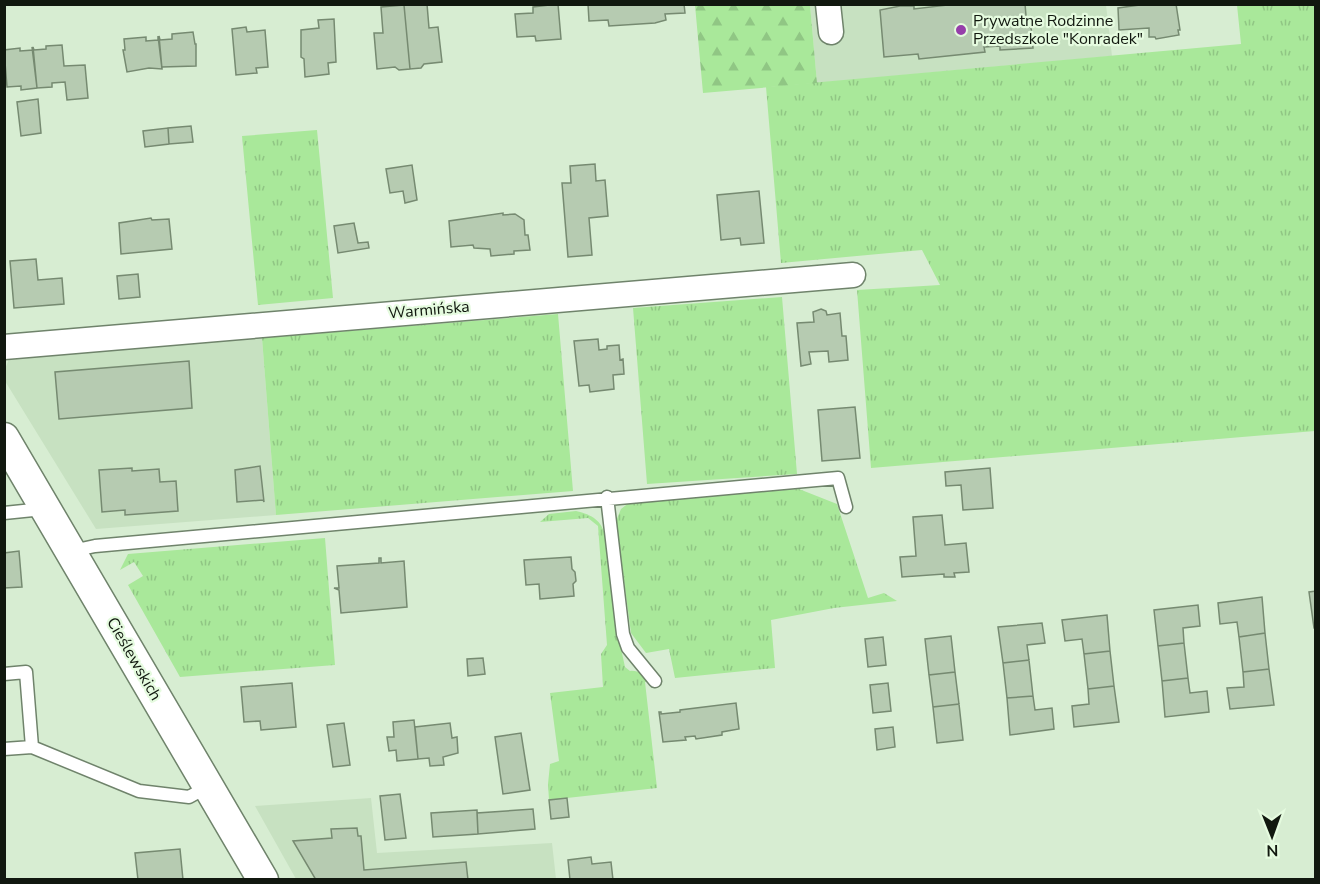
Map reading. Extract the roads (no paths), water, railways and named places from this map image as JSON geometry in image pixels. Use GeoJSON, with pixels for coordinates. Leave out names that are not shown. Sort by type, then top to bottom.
{"type":"FeatureCollection","features":[{"type":"Feature","properties":{"kind":"street"},"geometry":{"type":"LineString","coordinates":[[828,4],[831,32]]}},
{"type":"Feature","properties":{"kind":"street","name":"Warmińska"},"geometry":{"type":"LineString","coordinates":[[4,347],[853,275]]}},
{"type":"Feature","properties":{"kind":"street","name":"Cieślewskich"},"geometry":{"type":"LineString","coordinates":[[4,438],[263,879]]}},
{"type":"Feature","properties":{"kind":"lane"},"geometry":{"type":"LineString","coordinates":[[72,551],[95,546],[534,506],[607,497],[838,478],[846,507]]}},
{"type":"Feature","properties":{"kind":"lane"},"geometry":{"type":"LineString","coordinates":[[607,497],[623,634],[628,648],[654,681]]}},
{"type":"Feature","properties":{"kind":"lane"},"geometry":{"type":"LineString","coordinates":[[4,513],[47,508]]}},
{"type":"Feature","properties":{"kind":"lane"},"geometry":{"type":"LineString","coordinates":[[4,674],[26,672],[32,747]]}},
{"type":"Feature","properties":{"kind":"lane"},"geometry":{"type":"LineString","coordinates":[[4,749],[32,747],[139,791],[189,797],[208,786]]}},
{"type":"Feature","properties":{"kind":"place","name":"Prywatne Rodzinne Przedszkole \"Konradek\""},"geometry":{"type":"Point","coordinates":[961,30]}}]}
